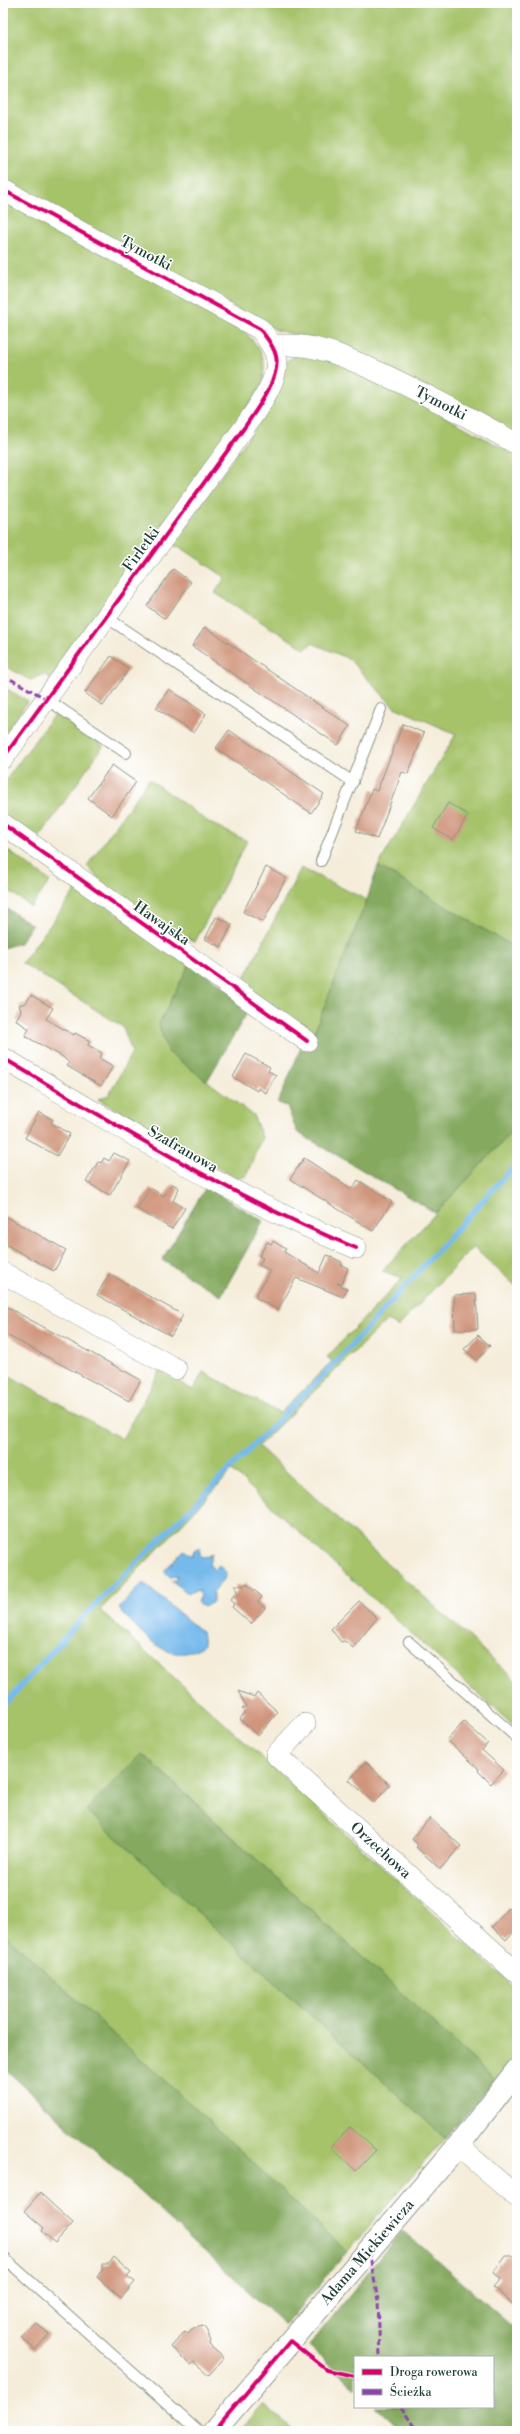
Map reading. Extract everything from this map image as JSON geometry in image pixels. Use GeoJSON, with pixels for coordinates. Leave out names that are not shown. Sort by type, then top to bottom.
{"type":"FeatureCollection","features":[{"type":"Feature","properties":{"kind":"street","name":"Tymotki"},"geometry":{"type":"LineString","coordinates":[[3,190],[260,329],[272,346],[290,343],[307,345],[345,356],[436,399],[517,444]]}},
{"type":"Feature","properties":{"kind":"street","name":"Firletki"},"geometry":{"type":"LineString","coordinates":[[3,758],[45,698],[244,428],[270,388],[276,370],[276,356],[272,346]]}},
{"type":"Feature","properties":{"kind":"street","name":"Hawajska"},"geometry":{"type":"LineString","coordinates":[[3,824],[307,1040]]}},
{"type":"Feature","properties":{"kind":"street","name":"Szafranowa"},"geometry":{"type":"LineString","coordinates":[[3,1058],[218,1183],[315,1231],[356,1248]]}},
{"type":"Feature","properties":{"kind":"street"},"geometry":{"type":"LineString","coordinates":[[3,1273],[176,1369]]}},
{"type":"Feature","properties":{"kind":"street","name":"Orzechowa"},"geometry":{"type":"LineString","coordinates":[[305,1724],[276,1755],[517,1973]]}},
{"type":"Feature","properties":{"kind":"street","name":"Adama Mickiewicza"},"geometry":{"type":"LineString","coordinates":[[214,2431],[458,2146],[517,2070]]}},
{"type":"Feature","properties":{"kind":"street"},"geometry":{"type":"LineString","coordinates":[[458,2146],[517,2197]]}},
{"type":"Feature","properties":{"kind":"lane"},"geometry":{"type":"LineString","coordinates":[[106,617],[354,782]]}},
{"type":"Feature","properties":{"kind":"lane"},"geometry":{"type":"LineString","coordinates":[[45,698],[126,753]]}},
{"type":"Feature","properties":{"kind":"lane"},"geometry":{"type":"LineString","coordinates":[[320,861],[354,782],[380,709]]}},
{"type":"Feature","properties":{"kind":"lane"},"geometry":{"type":"LineString","coordinates":[[409,1642],[517,1738]]}},
{"type":"Feature","properties":{"kind":"lane"},"geometry":{"type":"LineString","coordinates":[[3,2257],[198,2431]]}},
{"type":"Feature","properties":{"kind":"green space"},"geometry":{"type":"Polygon","coordinates":[[[3,3],[517,3],[517,440],[349,348],[276,330],[3,182],[3,3]]]}},
{"type":"Feature","properties":{"kind":"green space"},"geometry":{"type":"Polygon","coordinates":[[[3,197],[241,327],[258,348],[264,367],[262,386],[51,679],[44,674],[30,680],[3,665],[3,197]]]}},
{"type":"Feature","properties":{"kind":"green space"},"geometry":{"type":"Polygon","coordinates":[[[300,354],[351,365],[517,456],[517,949],[378,866],[456,734],[394,707],[349,659],[312,643],[305,649],[215,593],[225,577],[180,547],[172,545],[272,404],[288,360],[300,354]]]}},
{"type":"Feature","properties":{"kind":"green space"},"geometry":{"type":"Polygon","coordinates":[[[3,687],[28,701],[3,736],[3,687]]]}},
{"type":"Feature","properties":{"kind":"green space"},"geometry":{"type":"Polygon","coordinates":[[[59,714],[103,746],[37,841],[3,817],[3,784],[53,716],[59,714]]]}},
{"type":"Feature","properties":{"kind":"green space"},"geometry":{"type":"Polygon","coordinates":[[[149,779],[210,823],[247,841],[195,942],[177,932],[138,915],[129,909],[116,899],[87,866],[149,779]]]}},
{"type":"Feature","properties":{"kind":"green space"},"geometry":{"type":"Polygon","coordinates":[[[3,847],[50,881],[31,907],[3,886],[3,847]]]}},
{"type":"Feature","properties":{"kind":"green space"},"geometry":{"type":"Polygon","coordinates":[[[378,866],[517,949],[517,1126],[436,1213],[297,1132],[287,1106],[278,1103],[302,1045],[313,1035],[367,900],[378,866]]]}},
{"type":"Feature","properties":{"kind":"green space"},"geometry":{"type":"Polygon","coordinates":[[[301,868],[367,900],[313,1035],[241,985],[301,868]]]}},
{"type":"Feature","properties":{"kind":"green space"},"geometry":{"type":"Polygon","coordinates":[[[78,887],[190,963],[159,1024],[167,1051],[253,1115],[262,1137],[246,1176],[237,1179],[98,1099],[109,1095],[132,1052],[123,1027],[22,963],[78,887]]]}},
{"type":"Feature","properties":{"kind":"green space"},"geometry":{"type":"Polygon","coordinates":[[[3,906],[32,925],[20,943],[3,948],[3,906]]]}},
{"type":"Feature","properties":{"kind":"green space"},"geometry":{"type":"Polygon","coordinates":[[[190,963],[251,1006],[207,1081],[167,1051],[159,1024],[190,963]]]}},
{"type":"Feature","properties":{"kind":"green space"},"geometry":{"type":"Polygon","coordinates":[[[517,1126],[517,1287],[473,1247],[398,1327],[387,1320],[258,1446],[517,1681],[517,1729],[232,1471],[100,1610],[517,1990],[517,2053],[495,2080],[143,1754],[86,1810],[445,2138],[347,2252],[211,2123],[3,1933],[3,1372],[122,1439],[160,1371],[193,1390],[203,1372],[280,1413],[332,1361],[327,1357],[403,1278],[382,1271],[517,1126]]]}},
{"type":"Feature","properties":{"kind":"green space"},"geometry":{"type":"Polygon","coordinates":[[[206,1187],[263,1221],[221,1296],[162,1260],[206,1187]]]}},
{"type":"Feature","properties":{"kind":"green space"},"geometry":{"type":"Polygon","coordinates":[[[142,1754],[495,2080],[445,2138],[86,1810],[142,1754]]]}},
{"type":"Feature","properties":{"kind":"green space"},"geometry":{"type":"Polygon","coordinates":[[[3,1933],[211,2123],[347,2252],[285,2325],[3,2067],[3,1933]]]}},
{"type":"Feature","properties":{"kind":"green space"},"geometry":{"type":"Polygon","coordinates":[[[402,2231],[411,2237],[517,2331],[517,2431],[402,2431],[377,2408],[494,2408],[494,2356],[354,2356],[354,2387],[309,2346],[402,2231]]]}},
{"type":"Feature","properties":{"kind":"green space"},"geometry":{"type":"Polygon","coordinates":[[[263,2404],[294,2431],[240,2431],[263,2404]]]}},
{"type":"Feature","properties":{"kind":"water"},"geometry":{"type":"Polygon","coordinates":[[[200,1548],[200,1556],[208,1557],[212,1553],[209,1564],[214,1570],[219,1565],[226,1573],[224,1579],[213,1592],[213,1602],[204,1607],[197,1602],[200,1596],[199,1590],[188,1593],[171,1581],[176,1580],[177,1576],[170,1577],[164,1571],[184,1550],[192,1556],[194,1550],[200,1548]]]}},
{"type":"Feature","properties":{"kind":"water"},"geometry":{"type":"Polygon","coordinates":[[[143,1583],[202,1632],[204,1645],[191,1651],[180,1653],[169,1651],[159,1647],[149,1640],[122,1613],[119,1608],[143,1583]]]}},
{"type":"Feature","properties":{"kind":"building"},"geometry":{"type":"Polygon","coordinates":[[[173,569],[191,582],[165,619],[147,606],[173,569]]]}},
{"type":"Feature","properties":{"kind":"building"},"geometry":{"type":"Polygon","coordinates":[[[205,627],[350,726],[338,745],[192,646],[205,627]]]}},
{"type":"Feature","properties":{"kind":"building"},"geometry":{"type":"Polygon","coordinates":[[[111,656],[129,669],[103,706],[85,693],[111,656]]]}},
{"type":"Feature","properties":{"kind":"building"},"geometry":{"type":"Polygon","coordinates":[[[169,689],[206,714],[194,733],[156,708],[169,689]]]}},
{"type":"Feature","properties":{"kind":"building"},"geometry":{"type":"Polygon","coordinates":[[[403,724],[424,733],[408,774],[402,772],[377,839],[356,831],[372,789],[377,791],[403,724]]]}},
{"type":"Feature","properties":{"kind":"building"},"geometry":{"type":"Polygon","coordinates":[[[229,730],[324,794],[311,813],[216,748],[229,730]]]}},
{"type":"Feature","properties":{"kind":"building"},"geometry":{"type":"Polygon","coordinates":[[[112,765],[136,782],[112,816],[88,798],[112,765]]]}},
{"type":"Feature","properties":{"kind":"building"},"geometry":{"type":"Polygon","coordinates":[[[448,803],[468,815],[453,840],[433,828],[448,803]]]}},
{"type":"Feature","properties":{"kind":"building"},"geometry":{"type":"Polygon","coordinates":[[[266,867],[286,878],[263,922],[243,912],[266,867]]]}},
{"type":"Feature","properties":{"kind":"building"},"geometry":{"type":"Polygon","coordinates":[[[216,917],[232,924],[221,947],[205,939],[216,917]]]}},
{"type":"Feature","properties":{"kind":"building"},"geometry":{"type":"Polygon","coordinates":[[[31,995],[53,1008],[46,1019],[74,1035],[75,1033],[90,1041],[88,1045],[102,1053],[99,1058],[113,1066],[101,1086],[67,1066],[69,1063],[63,1057],[25,1036],[29,1029],[16,1020],[21,1011],[19,1005],[26,1003],[31,995]]]}},
{"type":"Feature","properties":{"kind":"building"},"geometry":{"type":"Polygon","coordinates":[[[246,1054],[270,1067],[268,1071],[276,1075],[266,1093],[258,1088],[257,1091],[233,1077],[246,1054]]]}},
{"type":"Feature","properties":{"kind":"building"},"geometry":{"type":"Polygon","coordinates":[[[39,1112],[53,1120],[51,1123],[70,1134],[57,1156],[25,1138],[39,1112]]]}},
{"type":"Feature","properties":{"kind":"building"},"geometry":{"type":"Polygon","coordinates":[[[114,1153],[130,1161],[110,1195],[86,1182],[98,1162],[101,1163],[104,1158],[109,1161],[114,1153]]]}},
{"type":"Feature","properties":{"kind":"building"},"geometry":{"type":"Polygon","coordinates":[[[304,1158],[352,1189],[358,1180],[392,1202],[373,1231],[290,1179],[304,1158]]]}},
{"type":"Feature","properties":{"kind":"building"},"geometry":{"type":"Polygon","coordinates":[[[173,1184],[179,1188],[173,1201],[185,1208],[172,1229],[137,1209],[150,1188],[164,1196],[173,1184]]]}},
{"type":"Feature","properties":{"kind":"building"},"geometry":{"type":"Polygon","coordinates":[[[3,1215],[66,1250],[54,1271],[3,1243],[3,1215]]]}},
{"type":"Feature","properties":{"kind":"building"},"geometry":{"type":"Polygon","coordinates":[[[273,1241],[286,1249],[284,1252],[319,1273],[327,1255],[342,1262],[341,1265],[348,1268],[342,1284],[337,1283],[347,1289],[343,1297],[296,1278],[278,1310],[255,1297],[270,1271],[259,1265],[263,1258],[259,1256],[267,1242],[271,1244],[273,1241]]]}},
{"type":"Feature","properties":{"kind":"building"},"geometry":{"type":"Polygon","coordinates":[[[109,1274],[183,1315],[171,1336],[97,1295],[109,1274]]]}},
{"type":"Feature","properties":{"kind":"building"},"geometry":{"type":"Polygon","coordinates":[[[476,1294],[478,1329],[455,1330],[454,1295],[476,1294]]]}},
{"type":"Feature","properties":{"kind":"building"},"geometry":{"type":"Polygon","coordinates":[[[3,1305],[141,1380],[129,1401],[3,1333],[3,1305]]]}},
{"type":"Feature","properties":{"kind":"building"},"geometry":{"type":"Polygon","coordinates":[[[478,1335],[490,1346],[477,1360],[464,1349],[478,1335]]]}},
{"type":"Feature","properties":{"kind":"building"},"geometry":{"type":"Polygon","coordinates":[[[246,1583],[262,1597],[258,1602],[265,1608],[251,1624],[232,1607],[234,1604],[230,1600],[237,1592],[235,1585],[244,1586],[246,1583]]]}},
{"type":"Feature","properties":{"kind":"building"},"geometry":{"type":"Polygon","coordinates":[[[359,1601],[377,1618],[353,1648],[345,1641],[341,1642],[331,1629],[359,1601]]]}},
{"type":"Feature","properties":{"kind":"building"},"geometry":{"type":"Polygon","coordinates":[[[238,1691],[254,1697],[257,1693],[278,1712],[258,1736],[240,1719],[245,1712],[242,1709],[246,1706],[238,1691]]]}},
{"type":"Feature","properties":{"kind":"building"},"geometry":{"type":"Polygon","coordinates":[[[464,1722],[488,1743],[482,1750],[504,1770],[491,1784],[478,1771],[479,1769],[447,1740],[464,1722]]]}},
{"type":"Feature","properties":{"kind":"building"},"geometry":{"type":"Polygon","coordinates":[[[366,1762],[390,1785],[374,1803],[349,1780],[366,1762]]]}},
{"type":"Feature","properties":{"kind":"building"},"geometry":{"type":"Polygon","coordinates":[[[430,1818],[461,1846],[440,1869],[416,1847],[418,1845],[412,1839],[430,1818]]]}},
{"type":"Feature","properties":{"kind":"building"},"geometry":{"type":"Polygon","coordinates":[[[509,1908],[517,1916],[517,1928],[506,1940],[492,1927],[509,1908]]]}},
{"type":"Feature","properties":{"kind":"building"},"geometry":{"type":"Polygon","coordinates":[[[350,2127],[376,2150],[356,2171],[331,2147],[350,2127]]]}},
{"type":"Feature","properties":{"kind":"building"},"geometry":{"type":"Polygon","coordinates":[[[40,2193],[73,2223],[55,2243],[42,2231],[44,2228],[24,2211],[40,2193]]]}},
{"type":"Feature","properties":{"kind":"building"},"geometry":{"type":"Polygon","coordinates":[[[505,2256],[512,2256],[517,2260],[517,2308],[493,2287],[500,2279],[493,2273],[505,2256]]]}},
{"type":"Feature","properties":{"kind":"building"},"geometry":{"type":"Polygon","coordinates":[[[114,2257],[131,2272],[127,2276],[135,2282],[121,2298],[97,2277],[102,2270],[102,2264],[109,2264],[114,2257]]]}},
{"type":"Feature","properties":{"kind":"building"},"geometry":{"type":"Polygon","coordinates":[[[35,2322],[49,2334],[35,2350],[21,2337],[35,2322]]]}},
{"type":"Feature","properties":{"kind":"building"},"geometry":{"type":"Polygon","coordinates":[[[203,2326],[207,2331],[211,2342],[209,2345],[224,2358],[209,2375],[194,2362],[191,2365],[171,2347],[185,2331],[188,2333],[193,2328],[203,2326]]]}},
{"type":"Feature","properties":{"kind":"waterway"},"geometry":{"type":"LineString","coordinates":[[3,1706],[85,1615],[338,1360],[517,1163]]}},
{"type":"Feature","properties":{"kind":"marked path"},"geometry":{"type":"LineString","coordinates":[[3,675],[45,698]]}},
{"type":"Feature","properties":{"kind":"marked path"},"geometry":{"type":"LineString","coordinates":[[369,2251],[378,2300],[380,2356]]}},
{"type":"Feature","properties":{"kind":"marked path"},"geometry":{"type":"LineString","coordinates":[[402,2408],[417,2431]]}},
{"type":"Feature","properties":{"kind":"cycle path"},"geometry":{"type":"LineString","coordinates":[[3,190],[260,329],[274,349],[277,365],[275,374],[266,394],[244,428],[3,758]]}},
{"type":"Feature","properties":{"kind":"cycle path"},"geometry":{"type":"LineString","coordinates":[[3,824],[307,1041]]}},
{"type":"Feature","properties":{"kind":"cycle path"},"geometry":{"type":"LineString","coordinates":[[3,1058],[133,1135],[220,1183],[310,1228],[356,1248]]}},
{"type":"Feature","properties":{"kind":"cycle path"},"geometry":{"type":"LineString","coordinates":[[214,2431],[290,2341],[327,2370],[354,2376]]}}]}
